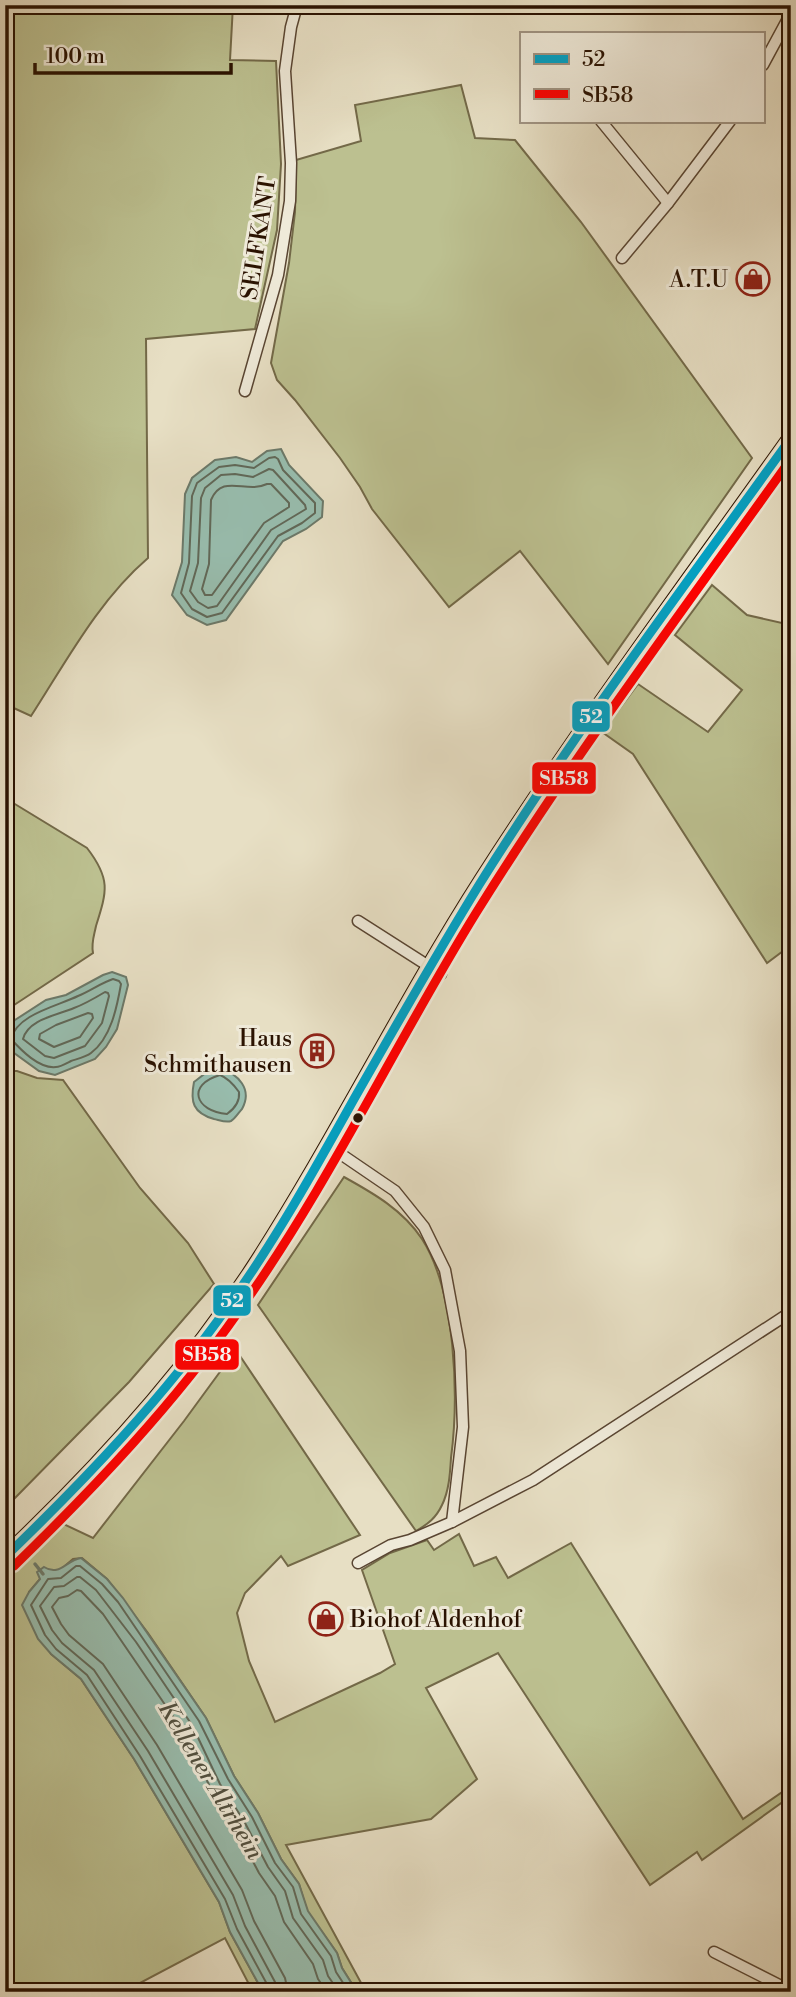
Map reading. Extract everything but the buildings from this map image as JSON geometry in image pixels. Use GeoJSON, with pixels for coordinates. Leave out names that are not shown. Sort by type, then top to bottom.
{"type":"FeatureCollection","features":[{"type":"Feature","properties":{"kind":"main road"},"geometry":{"type":"LineString","coordinates":[[5,1557],[90,1472],[200,1344],[249,1275],[435,971],[484,878],[576,739],[791,438]]}},
{"type":"Feature","properties":{"kind":"street","name":"SELFKANT"},"geometry":{"type":"LineString","coordinates":[[245,391],[278,275],[290,201],[291,163],[285,71],[297,5]]}},
{"type":"Feature","properties":{"kind":"street"},"geometry":{"type":"LineString","coordinates":[[764,63],[791,13]]}},
{"type":"Feature","properties":{"kind":"street"},"geometry":{"type":"LineString","coordinates":[[602,122],[668,202]]}},
{"type":"Feature","properties":{"kind":"street"},"geometry":{"type":"LineString","coordinates":[[622,258],[729,122]]}},
{"type":"Feature","properties":{"kind":"street"},"geometry":{"type":"LineString","coordinates":[[358,921],[435,971]]}},
{"type":"Feature","properties":{"kind":"street"},"geometry":{"type":"LineString","coordinates":[[330,1146],[395,1191],[424,1227],[445,1270],[460,1351],[463,1427],[452,1522]]}},
{"type":"Feature","properties":{"kind":"street"},"geometry":{"type":"LineString","coordinates":[[358,1563],[391,1545],[452,1522],[533,1480],[791,1312]]}},
{"type":"Feature","properties":{"kind":"street"},"geometry":{"type":"LineString","coordinates":[[714,1952],[791,1991]]}},
{"type":"Feature","properties":{"kind":"shaded area"},"geometry":{"type":"Polygon","coordinates":[[[23,5],[233,5],[230,60],[276,61],[281,164],[277,230],[255,329],[146,339],[148,558],[98,613],[31,716],[5,704],[5,10],[23,5]]]}},
{"type":"Feature","properties":{"kind":"shaded area"},"geometry":{"type":"Polygon","coordinates":[[[461,85],[475,138],[515,140],[581,222],[752,458],[608,664],[520,551],[449,607],[372,509],[340,458],[277,380],[271,363],[289,263],[295,212],[296,160],[361,141],[355,105],[461,85]]]}},
{"type":"Feature","properties":{"kind":"shaded area"},"geometry":{"type":"Polygon","coordinates":[[[712,585],[747,615],[791,625],[791,945],[767,963],[633,754],[602,732],[638,684],[708,732],[742,690],[675,635],[712,585]]]}},
{"type":"Feature","properties":{"kind":"shaded area"},"geometry":{"type":"Polygon","coordinates":[[[5,798],[87,848],[100,868],[105,886],[93,940],[93,953],[5,1011],[5,798]]]}},
{"type":"Feature","properties":{"kind":"shaded area"},"geometry":{"type":"Polygon","coordinates":[[[5,1071],[63,1080],[140,1188],[188,1243],[214,1284],[129,1382],[14,1499],[5,1489],[5,1071]]]}},
{"type":"Feature","properties":{"kind":"shaded area"},"geometry":{"type":"Polygon","coordinates":[[[344,1177],[387,1203],[406,1219],[422,1239],[442,1287],[448,1316],[455,1406],[449,1482],[437,1514],[416,1531],[258,1305],[344,1177]]]}},
{"type":"Feature","properties":{"kind":"shaded area"},"geometry":{"type":"Polygon","coordinates":[[[236,1350],[360,1535],[288,1566],[281,1556],[245,1593],[237,1613],[249,1661],[275,1722],[395,1664],[362,1570],[390,1553],[427,1540],[434,1550],[459,1534],[474,1566],[496,1557],[508,1578],[571,1543],[743,1819],[791,1786],[791,1796],[702,1860],[697,1852],[650,1885],[498,1653],[426,1688],[477,1779],[431,1819],[286,1845],[366,1992],[357,1992],[342,1968],[337,1953],[307,1911],[299,1884],[281,1859],[258,1813],[234,1776],[206,1718],[107,1579],[82,1558],[73,1559],[59,1571],[51,1571],[40,1579],[29,1592],[51,1654],[81,1679],[134,1759],[219,1902],[230,1932],[263,1992],[253,1992],[225,1938],[123,1992],[5,1992],[5,1568],[55,1520],[93,1538],[236,1350]]]}},
{"type":"Feature","properties":{"kind":"water"},"geometry":{"type":"Polygon","coordinates":[[[281,449],[289,465],[323,501],[322,517],[283,541],[226,620],[207,625],[187,615],[172,595],[182,562],[185,494],[192,478],[215,460],[236,457],[252,462],[267,451],[281,449]]]}},
{"type":"Feature","properties":{"kind":"water"},"geometry":{"type":"Polygon","coordinates":[[[112,972],[126,977],[128,985],[117,1029],[95,1059],[55,1075],[39,1071],[10,1050],[5,1037],[15,1020],[46,1000],[66,995],[112,972]]]}},
{"type":"Feature","properties":{"kind":"water"},"geometry":{"type":"Polygon","coordinates":[[[220,1068],[238,1078],[246,1095],[242,1109],[229,1122],[201,1114],[192,1095],[194,1082],[207,1072],[220,1068]]]}},
{"type":"Feature","properties":{"kind":"water"},"geometry":{"type":"Polygon","coordinates":[[[81,1558],[107,1579],[123,1598],[206,1718],[234,1776],[258,1813],[281,1859],[299,1884],[308,1911],[337,1953],[342,1968],[357,1992],[263,1992],[230,1932],[219,1902],[134,1759],[81,1679],[51,1654],[38,1639],[22,1605],[40,1579],[37,1572],[44,1567],[50,1570],[59,1569],[81,1558]]]}},
{"type":"Feature","properties":{"kind":"waterway","name":"Kellener Altrhein"},"geometry":{"type":"LineString","coordinates":[[35,1564],[43,1574]]}},
{"type":"Feature","properties":{"kind":"transit line","name":"52"},"geometry":{"type":"LineString","coordinates":[[5,1557],[65,1498],[151,1405],[229,1305],[294,1204],[479,885],[553,771],[631,659],[791,438]]}},
{"type":"Feature","properties":{"kind":"transit line","name":"SB58"},"geometry":{"type":"LineString","coordinates":[[14,1566],[161,1412],[239,1311],[303,1214],[446,963],[513,855],[630,684],[791,459]]}},
{"type":"Feature","properties":{"kind":"place","name":"A.T.U"},"geometry":{"type":"Point","coordinates":[753,279]}},
{"type":"Feature","properties":{"kind":"place","name":"Haus Schmithausen"},"geometry":{"type":"Point","coordinates":[317,1051]}},
{"type":"Feature","properties":{"kind":"place","name":"Biohof Aldenhof"},"geometry":{"type":"Point","coordinates":[326,1619]}}]}
